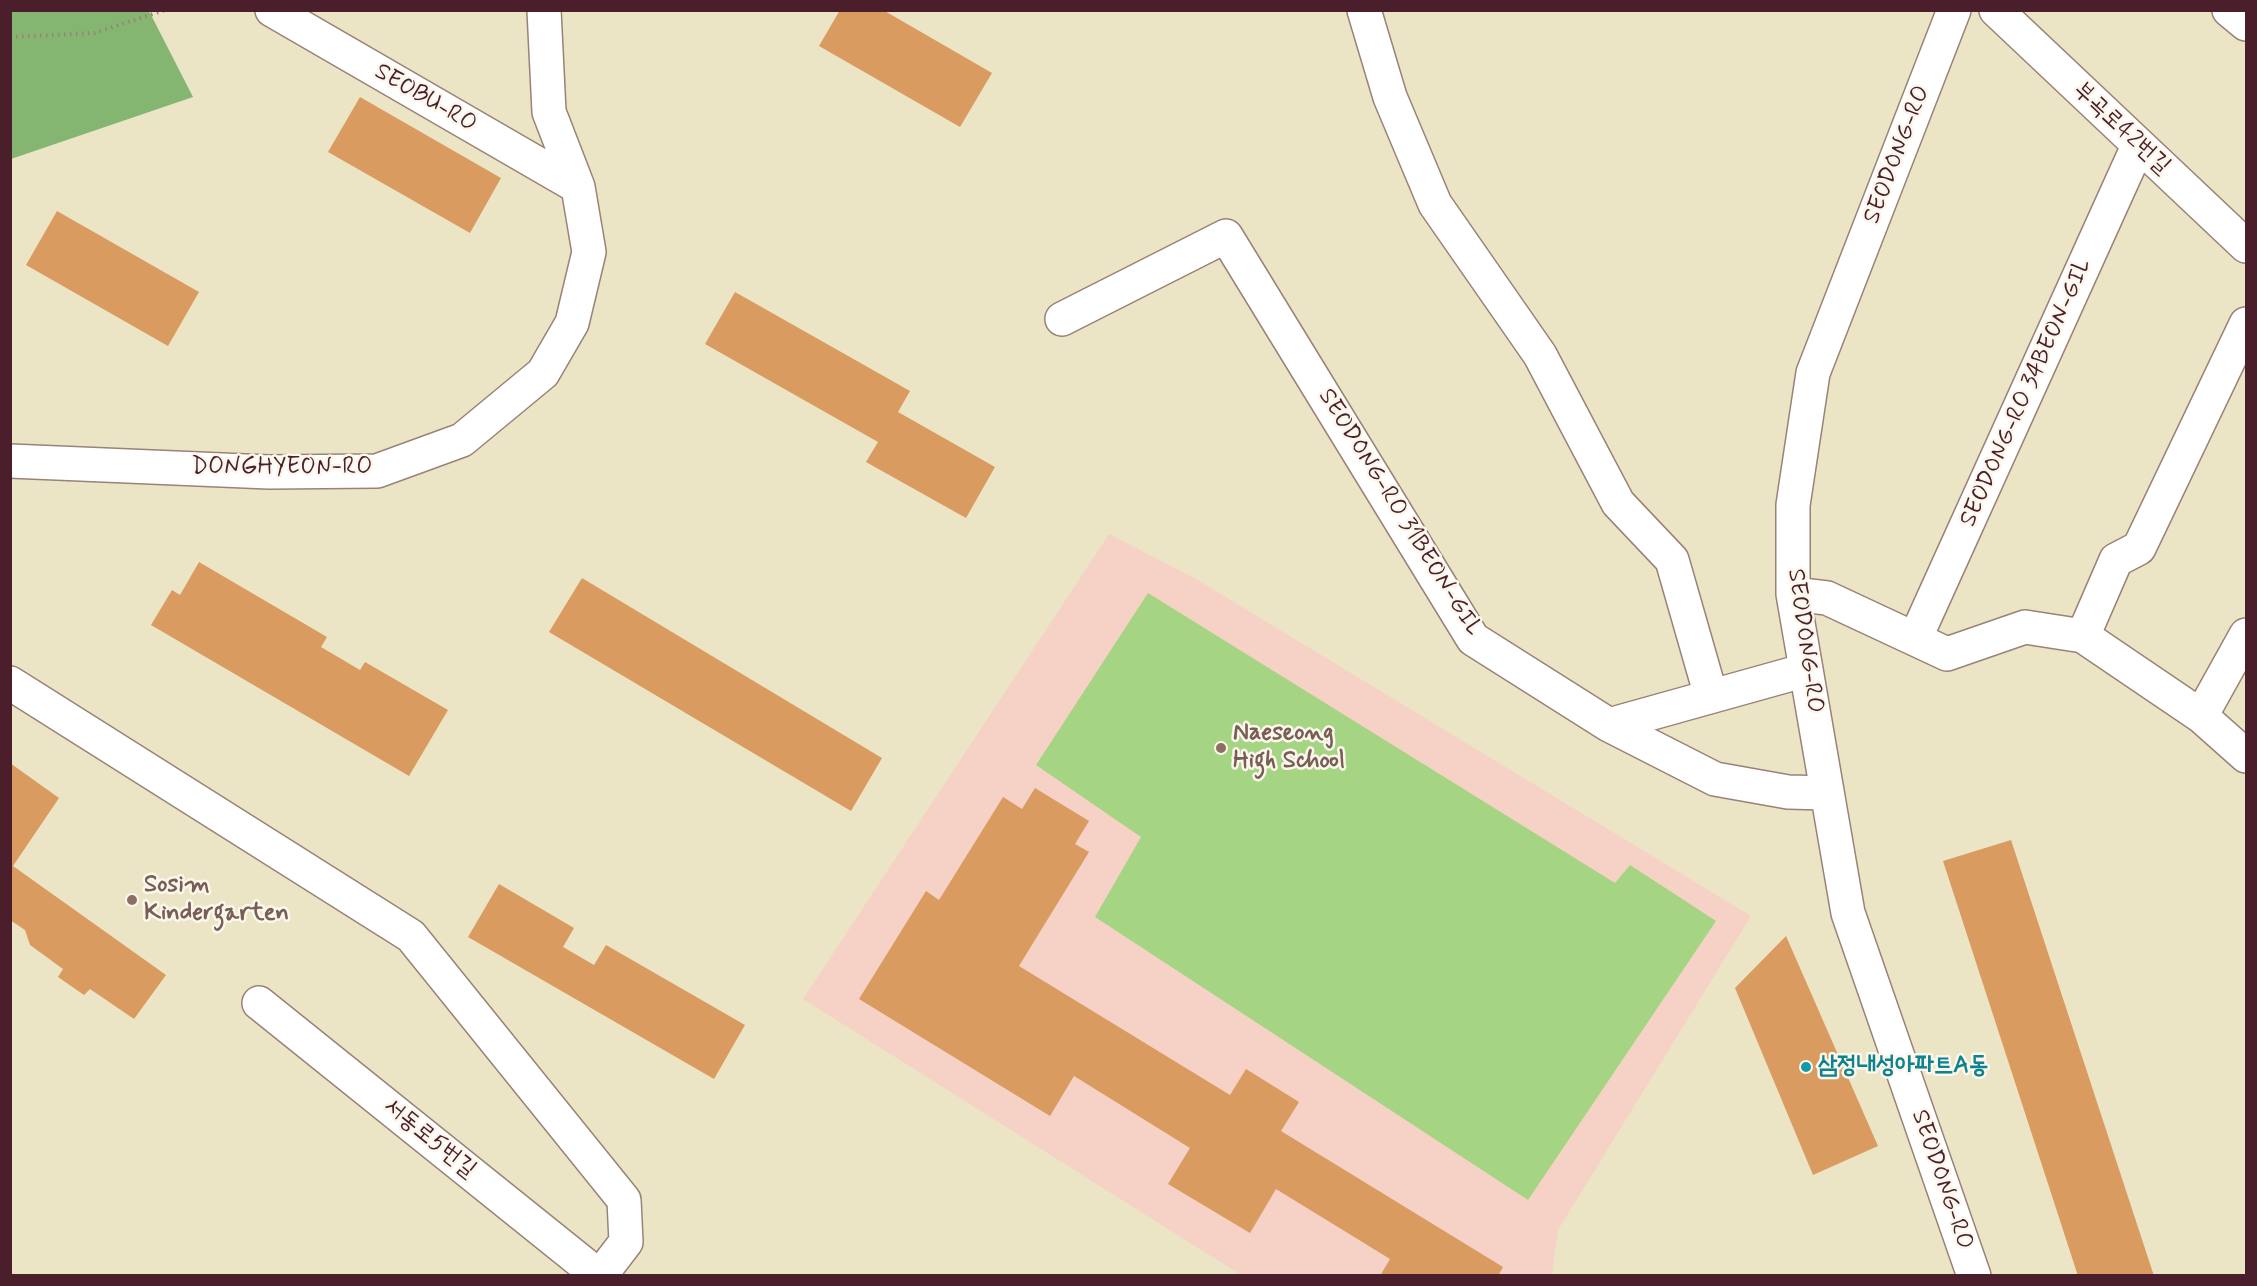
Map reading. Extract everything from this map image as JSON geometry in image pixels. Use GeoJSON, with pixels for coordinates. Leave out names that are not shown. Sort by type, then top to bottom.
{"type":"FeatureCollection","features":[{"type":"Feature","properties":{"kind":"street","name":"SEOBU-RO"},"geometry":{"type":"LineString","coordinates":[[272,10],[578,187]]}},
{"type":"Feature","properties":{"kind":"street","name":"DONGHYEON-RO"},"geometry":{"type":"LineString","coordinates":[[10,461],[269,472],[377,471],[462,440],[543,373],[572,323],[589,252],[578,187],[549,112],[544,10]]}},
{"type":"Feature","properties":{"kind":"street"},"geometry":{"type":"LineString","coordinates":[[1364,10],[1390,97],[1435,204],[1540,355],[1618,503],[1672,560],[1710,696]]}},
{"type":"Feature","properties":{"kind":"street","name":"SEODONG-RO"},"geometry":{"type":"LineString","coordinates":[[1954,10],[1814,373],[1793,505],[1793,594],[1848,913],[1974,1275]]}},
{"type":"Feature","properties":{"kind":"street","name":"부곡로42번길"},"geometry":{"type":"LineString","coordinates":[[1996,10],[2138,146],[2247,246]]}},
{"type":"Feature","properties":{"kind":"street"},"geometry":{"type":"LineString","coordinates":[[2229,10],[2247,24]]}},
{"type":"Feature","properties":{"kind":"street","name":"SEODONG-RO 34BEON-GIL"},"geometry":{"type":"LineString","coordinates":[[1915,639],[2138,146]]}},
{"type":"Feature","properties":{"kind":"street","name":"SEODONG-RO 31BEON-GIL"},"geometry":{"type":"LineString","coordinates":[[1062,319],[1226,236],[1473,639],[1609,725]]}},
{"type":"Feature","properties":{"kind":"street"},"geometry":{"type":"LineString","coordinates":[[2083,636],[2116,560],[2139,548],[2247,324]]}},
{"type":"Feature","properties":{"kind":"street"},"geometry":{"type":"LineString","coordinates":[[1793,594],[1827,598],[1947,654],[2025,627],[2083,636],[2201,716],[2247,756]]}},
{"type":"Feature","properties":{"kind":"street"},"geometry":{"type":"LineString","coordinates":[[2201,716],[2247,635]]}},
{"type":"Feature","properties":{"kind":"street"},"geometry":{"type":"LineString","coordinates":[[1609,725],[1806,670]]}},
{"type":"Feature","properties":{"kind":"street"},"geometry":{"type":"LineString","coordinates":[[10,682],[411,936],[624,1200],[626,1242],[600,1275]]}},
{"type":"Feature","properties":{"kind":"street"},"geometry":{"type":"LineString","coordinates":[[1609,725],[1715,779],[1788,792],[1827,793]]}},
{"type":"Feature","properties":{"kind":"street","name":"서동로5번길"},"geometry":{"type":"LineString","coordinates":[[259,1003],[600,1275]]}},
{"type":"Feature","properties":{"kind":"path"},"geometry":{"type":"LineString","coordinates":[[10,37],[94,33],[165,10]]}},
{"type":"Feature","properties":{"kind":"shaded area","name":"Naeseong High School"},"geometry":{"type":"Polygon","coordinates":[[[1109,534],[1196,579],[1751,916],[1558,1230],[1552,1275],[1241,1275],[803,999],[1109,534]]]}},
{"type":"Feature","properties":{"kind":"green space"},"geometry":{"type":"Polygon","coordinates":[[[10,11],[149,11],[193,97],[11,159],[10,11]]]}},
{"type":"Feature","properties":{"kind":"green space"},"geometry":{"type":"Polygon","coordinates":[[[1148,593],[1615,883],[1630,865],[1716,921],[1528,1200],[1095,917],[1141,837],[1036,765],[1148,593]]]}},
{"type":"Feature","properties":{"kind":"building"},"geometry":{"type":"Polygon","coordinates":[[[840,10],[883,10],[992,73],[960,127],[819,46],[840,10]]]}},
{"type":"Feature","properties":{"kind":"building"},"geometry":{"type":"Polygon","coordinates":[[[360,97],[501,178],[470,233],[328,152],[360,97]]]}},
{"type":"Feature","properties":{"kind":"building"},"geometry":{"type":"Polygon","coordinates":[[[57,211],[199,292],[168,346],[26,265],[57,211]]]}},
{"type":"Feature","properties":{"kind":"building"},"geometry":{"type":"Polygon","coordinates":[[[735,292],[910,391],[898,412],[995,467],[966,518],[866,462],[878,442],[705,344],[735,292]]]}},
{"type":"Feature","properties":{"kind":"building"},"geometry":{"type":"Polygon","coordinates":[[[199,562],[327,637],[321,647],[360,670],[365,662],[448,710],[409,776],[151,625],[172,590],[180,595],[199,562]]]}},
{"type":"Feature","properties":{"kind":"building"},"geometry":{"type":"Polygon","coordinates":[[[582,578],[882,758],[851,811],[549,632],[582,578]]]}},
{"type":"Feature","properties":{"kind":"building"},"geometry":{"type":"Polygon","coordinates":[[[10,763],[59,798],[13,866],[166,975],[134,1019],[90,989],[84,995],[58,977],[63,969],[30,945],[25,930],[10,920],[10,763]]]}},
{"type":"Feature","properties":{"kind":"building"},"geometry":{"type":"Polygon","coordinates":[[[1035,788],[1089,821],[1075,844],[1089,852],[1019,966],[1230,1095],[1246,1069],[1299,1102],[1281,1131],[1503,1267],[1498,1276],[1380,1276],[1390,1259],[1276,1189],[1250,1233],[1168,1184],[1190,1148],[1074,1076],[1050,1116],[859,999],[926,891],[939,900],[1003,797],[1022,809],[1035,788]]]}},
{"type":"Feature","properties":{"kind":"building"},"geometry":{"type":"Polygon","coordinates":[[[2011,840],[2154,1276],[2078,1276],[1943,861],[2011,840]]]}},
{"type":"Feature","properties":{"kind":"building"},"geometry":{"type":"Polygon","coordinates":[[[499,884],[574,928],[563,947],[594,965],[606,945],[745,1025],[714,1079],[468,937],[499,884]]]}},
{"type":"Feature","properties":{"kind":"building","name":"삼정내성아파트A동"},"geometry":{"type":"Polygon","coordinates":[[[1786,936],[1878,1146],[1813,1175],[1735,988],[1786,936]]]}},
{"type":"Feature","properties":{"kind":"place","name":"Naeseong High School"},"geometry":{"type":"Point","coordinates":[1221,748]}},
{"type":"Feature","properties":{"kind":"place","name":"Sosim Kindergarten"},"geometry":{"type":"Point","coordinates":[132,900]}},
{"type":"Feature","properties":{"kind":"place","name":"삼정내성아파트A동"},"geometry":{"type":"Point","coordinates":[1806,1067]}}]}
